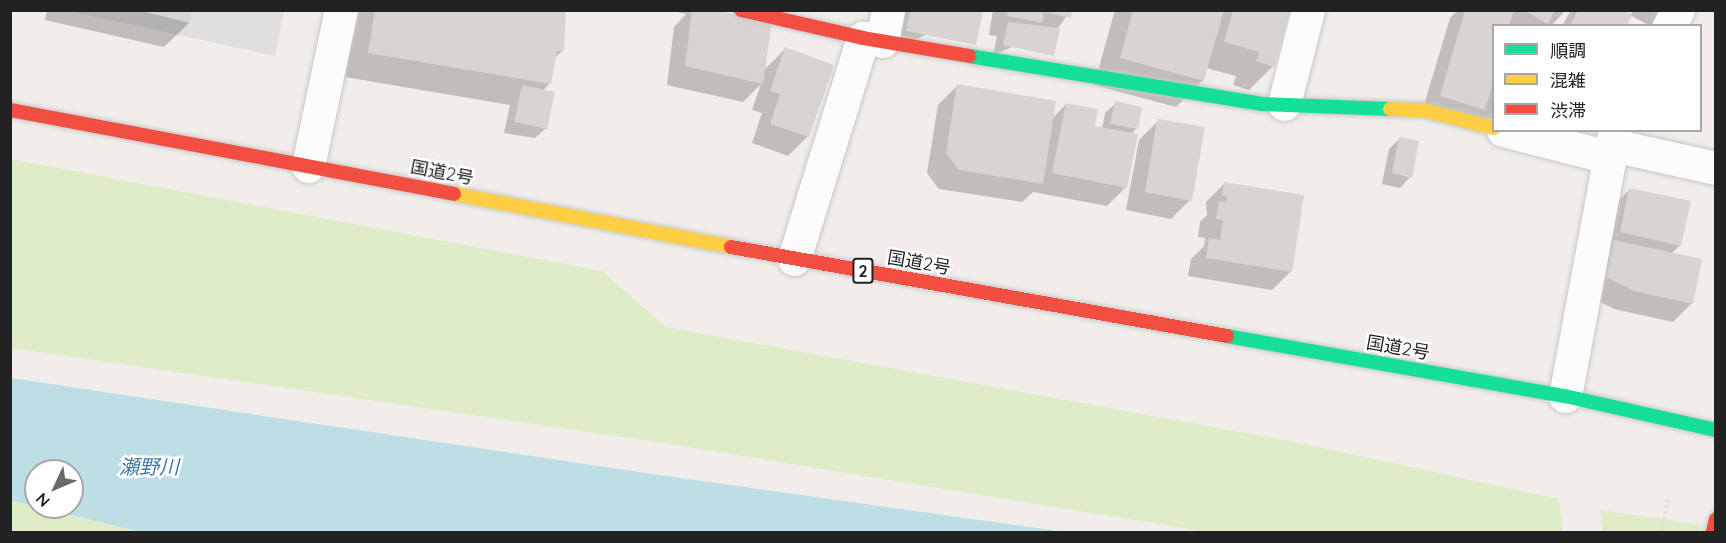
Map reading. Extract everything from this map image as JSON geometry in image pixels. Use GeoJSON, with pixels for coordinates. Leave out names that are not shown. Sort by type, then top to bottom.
{"type":"FeatureCollection","features":[{"type":"Feature","properties":{"kind":"main road"},"geometry":{"type":"LineString","coordinates":[[741,10],[878,30],[1284,104],[1423,110],[1492,127]]}},
{"type":"Feature","properties":{"kind":"main road","name":"国道2号"},"geometry":{"type":"LineString","coordinates":[[10,110],[794,259],[1565,396],[1716,429]]}},
{"type":"Feature","properties":{"kind":"main road"},"geometry":{"type":"LineString","coordinates":[[1713,532],[1716,519]]}},
{"type":"Feature","properties":{"kind":"street"},"geometry":{"type":"LineString","coordinates":[[308,166],[341,10]]}},
{"type":"Feature","properties":{"kind":"street"},"geometry":{"type":"LineString","coordinates":[[1284,104],[1308,10]]}},
{"type":"Feature","properties":{"kind":"street"},"geometry":{"type":"LineString","coordinates":[[1670,24],[1678,10]]}},
{"type":"Feature","properties":{"kind":"street"},"geometry":{"type":"LineString","coordinates":[[794,259],[878,30]]}},
{"type":"Feature","properties":{"kind":"street"},"geometry":{"type":"LineString","coordinates":[[1519,132],[1612,144],[1716,168]]}},
{"type":"Feature","properties":{"kind":"street"},"geometry":{"type":"LineString","coordinates":[[1565,396],[1612,144]]}},
{"type":"Feature","properties":{"kind":"path"},"geometry":{"type":"LineString","coordinates":[[1662,532],[1668,498]]}},
{"type":"Feature","properties":{"kind":"green space"},"geometry":{"type":"Polygon","coordinates":[[[10,159],[602,271],[666,327],[1295,442],[1559,499],[1563,532],[1208,532],[651,441],[11,348],[10,159]]]}},
{"type":"Feature","properties":{"kind":"green space"},"geometry":{"type":"Polygon","coordinates":[[[11,500],[24,504],[24,519],[84,518],[141,532],[11,532],[11,500]]]}},
{"type":"Feature","properties":{"kind":"green space"},"geometry":{"type":"Polygon","coordinates":[[[1600,510],[1715,527],[1715,532],[1603,532],[1600,510]]]}},
{"type":"Feature","properties":{"kind":"shaded area"},"geometry":{"type":"Polygon","coordinates":[[[69,11],[284,11],[275,56],[69,11]]]}},
{"type":"Feature","properties":{"kind":"water","name":"瀬野川"},"geometry":{"type":"Polygon","coordinates":[[[11,378],[659,475],[1065,532],[141,532],[84,518],[84,459],[24,459],[24,504],[11,500],[11,378]]]}},
{"type":"Feature","properties":{"kind":"building"},"geometry":{"type":"Polygon","coordinates":[[[137,10],[192,10],[190,23],[137,10]]]}},
{"type":"Feature","properties":{"kind":"building"},"geometry":{"type":"Polygon","coordinates":[[[375,10],[566,10],[564,51],[557,51],[551,84],[368,53],[375,10]]]}},
{"type":"Feature","properties":{"kind":"building"},"geometry":{"type":"Polygon","coordinates":[[[692,10],[714,10],[772,22],[763,84],[685,66],[692,10]]]}},
{"type":"Feature","properties":{"kind":"building"},"geometry":{"type":"Polygon","coordinates":[[[910,10],[983,10],[976,45],[906,31],[910,10]]]}},
{"type":"Feature","properties":{"kind":"building"},"geometry":{"type":"Polygon","coordinates":[[[1008,10],[1072,10],[1071,18],[1044,12],[1042,23],[1007,16],[1008,10]]]}},
{"type":"Feature","properties":{"kind":"building"},"geometry":{"type":"Polygon","coordinates":[[[1133,10],[1224,10],[1204,81],[1120,58],[1133,10]]]}},
{"type":"Feature","properties":{"kind":"building"},"geometry":{"type":"Polygon","coordinates":[[[1233,10],[1290,10],[1274,67],[1256,61],[1259,52],[1224,42],[1233,10]]]}},
{"type":"Feature","properties":{"kind":"building"},"geometry":{"type":"Polygon","coordinates":[[[1465,10],[1514,10],[1510,24],[1492,24],[1492,86],[1485,110],[1440,96],[1465,10]]]}},
{"type":"Feature","properties":{"kind":"building"},"geometry":{"type":"Polygon","coordinates":[[[1524,10],[1555,10],[1548,24],[1524,10]]]}},
{"type":"Feature","properties":{"kind":"building"},"geometry":{"type":"Polygon","coordinates":[[[1578,10],[1623,10],[1632,15],[1628,24],[1571,24],[1578,10]]]}},
{"type":"Feature","properties":{"kind":"building"},"geometry":{"type":"Polygon","coordinates":[[[1008,22],[1060,28],[1054,56],[1003,45],[1008,22]]]}},
{"type":"Feature","properties":{"kind":"building"},"geometry":{"type":"Polygon","coordinates":[[[785,47],[834,65],[809,137],[770,124],[780,94],[770,91],[785,47]]]}},
{"type":"Feature","properties":{"kind":"building"},"geometry":{"type":"Polygon","coordinates":[[[957,84],[1056,101],[1043,184],[959,170],[946,153],[957,84]]]}},
{"type":"Feature","properties":{"kind":"building"},"geometry":{"type":"Polygon","coordinates":[[[522,85],[555,92],[547,129],[514,122],[522,85]]]}},
{"type":"Feature","properties":{"kind":"building"},"geometry":{"type":"Polygon","coordinates":[[[1115,101],[1142,107],[1138,129],[1110,124],[1115,101]]]}},
{"type":"Feature","properties":{"kind":"building"},"geometry":{"type":"Polygon","coordinates":[[[1066,103],[1098,109],[1095,126],[1138,134],[1127,188],[1052,173],[1066,103]]]}},
{"type":"Feature","properties":{"kind":"building"},"geometry":{"type":"Polygon","coordinates":[[[1157,119],[1205,127],[1192,201],[1145,192],[1157,119]]]}},
{"type":"Feature","properties":{"kind":"building"},"geometry":{"type":"Polygon","coordinates":[[[1399,137],[1419,141],[1412,178],[1392,173],[1399,137]]]}},
{"type":"Feature","properties":{"kind":"building"},"geometry":{"type":"Polygon","coordinates":[[[1224,182],[1304,195],[1292,272],[1206,258],[1209,238],[1220,240],[1223,220],[1216,219],[1219,201],[1226,202],[1227,196],[1222,196],[1224,182]]]}},
{"type":"Feature","properties":{"kind":"building"},"geometry":{"type":"Polygon","coordinates":[[[1629,188],[1691,201],[1681,246],[1620,232],[1629,188]]]}},
{"type":"Feature","properties":{"kind":"building"},"geometry":{"type":"Polygon","coordinates":[[[1614,240],[1702,259],[1693,304],[1634,291],[1606,277],[1614,240]]]}},
{"type":"Feature","properties":{"kind":"traffic: fast"},"geometry":{"type":"LineString","coordinates":[[969,56],[1262,104],[1390,109]]}},
{"type":"Feature","properties":{"kind":"traffic: fast"},"geometry":{"type":"LineString","coordinates":[[1227,336],[1565,396],[1716,430]]}},
{"type":"Feature","properties":{"kind":"traffic: slow"},"geometry":{"type":"LineString","coordinates":[[1390,109],[1423,110],[1492,127]]}},
{"type":"Feature","properties":{"kind":"traffic: slow"},"geometry":{"type":"LineString","coordinates":[[454,194],[731,247]]}},
{"type":"Feature","properties":{"kind":"traffic: jam"},"geometry":{"type":"LineString","coordinates":[[741,10],[863,38],[969,56]]}},
{"type":"Feature","properties":{"kind":"traffic: jam"},"geometry":{"type":"LineString","coordinates":[[10,110],[454,194]]}},
{"type":"Feature","properties":{"kind":"traffic: jam"},"geometry":{"type":"LineString","coordinates":[[731,247],[1227,336]]}},
{"type":"Feature","properties":{"kind":"traffic: jam"},"geometry":{"type":"LineString","coordinates":[[1713,532],[1716,519]]}}]}
